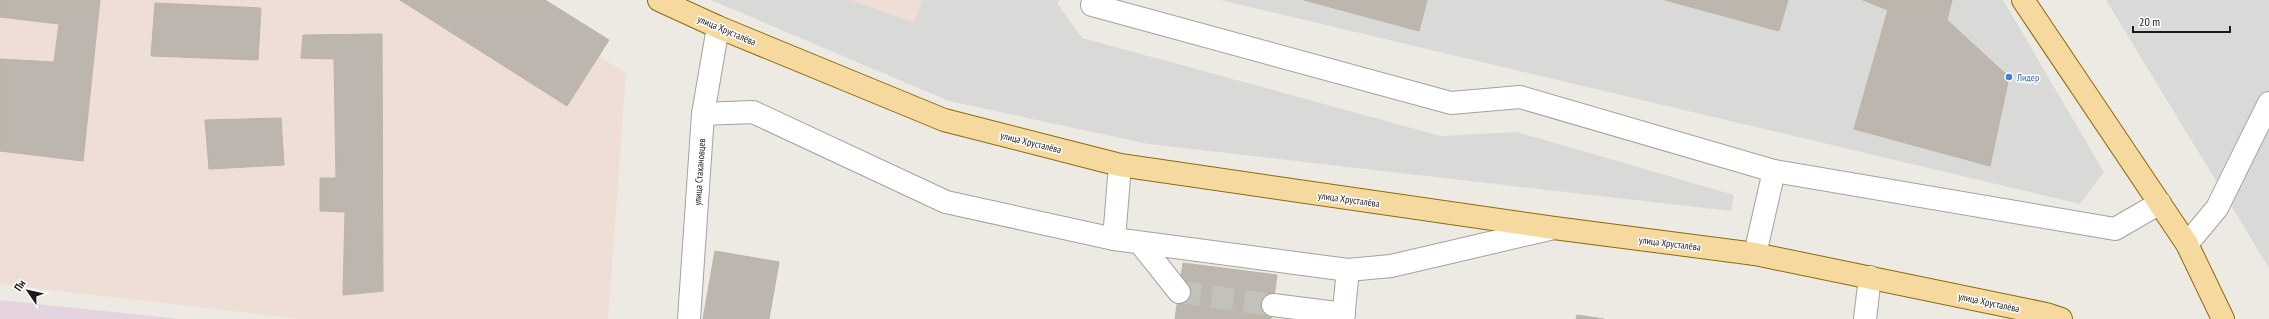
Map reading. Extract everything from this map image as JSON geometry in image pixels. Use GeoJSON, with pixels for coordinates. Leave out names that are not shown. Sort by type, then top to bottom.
{"type":"FeatureCollection","features":[{"type":"Feature","properties":{"kind":"main road","name":"улица Хрусталёва"},"geometry":{"type":"LineString","coordinates":[[660,0],[718,27],[944,120],[1120,165],[1554,228],[1755,254],[2046,314],[2061,319]]}},
{"type":"Feature","properties":{"kind":"main road"},"geometry":{"type":"LineString","coordinates":[[2024,0],[2187,244],[2223,319]]}},
{"type":"Feature","properties":{"kind":"street"},"geometry":{"type":"LineString","coordinates":[[1092,5],[1450,103],[1520,97],[1774,171],[2115,229],[2160,203]]}},
{"type":"Feature","properties":{"kind":"street","name":"улица Стахановцев"},"geometry":{"type":"LineString","coordinates":[[689,319],[703,114],[718,27]]}},
{"type":"Feature","properties":{"kind":"street"},"geometry":{"type":"LineString","coordinates":[[2187,244],[2217,208],[2269,103]]}},
{"type":"Feature","properties":{"kind":"street"},"geometry":{"type":"LineString","coordinates":[[703,114],[752,112],[946,202],[1114,239],[1140,243],[1348,270],[1392,266],[1554,228]]}},
{"type":"Feature","properties":{"kind":"street"},"geometry":{"type":"LineString","coordinates":[[1114,239],[1120,165]]}},
{"type":"Feature","properties":{"kind":"street"},"geometry":{"type":"LineString","coordinates":[[1755,254],[1774,171]]}},
{"type":"Feature","properties":{"kind":"street"},"geometry":{"type":"LineString","coordinates":[[1140,243],[1179,292]]}},
{"type":"Feature","properties":{"kind":"street"},"geometry":{"type":"LineString","coordinates":[[1273,305],[1343,316],[1348,270]]}},
{"type":"Feature","properties":{"kind":"street"},"geometry":{"type":"LineString","coordinates":[[1865,319],[1870,277]]}},
{"type":"Feature","properties":{"kind":"shaded area"},"geometry":{"type":"Polygon","coordinates":[[[0,0],[509,0],[626,73],[608,319],[300,319],[0,284],[0,0]]]}},
{"type":"Feature","properties":{"kind":"shaded area"},"geometry":{"type":"Polygon","coordinates":[[[711,0],[1059,0],[1057,3],[1082,38],[1441,136],[1517,132],[1734,195],[1731,211],[1149,144],[949,101],[711,0]]]}},
{"type":"Feature","properties":{"kind":"shaded area"},"geometry":{"type":"Polygon","coordinates":[[[851,0],[922,0],[914,23],[851,0]]]}},
{"type":"Feature","properties":{"kind":"shaded area"},"geometry":{"type":"Polygon","coordinates":[[[1220,0],[2003,0],[2104,172],[2080,204],[1220,0]]]}},
{"type":"Feature","properties":{"kind":"shaded area"},"geometry":{"type":"Polygon","coordinates":[[[2106,0],[2269,0],[2269,268],[2106,0]]]}},
{"type":"Feature","properties":{"kind":"shaded area"},"geometry":{"type":"Polygon","coordinates":[[[0,300],[180,319],[0,319],[0,300]]]}},
{"type":"Feature","properties":{"kind":"building"},"geometry":{"type":"Polygon","coordinates":[[[0,0],[100,0],[83,161],[0,151],[0,59],[54,62],[59,24],[0,17],[0,0]]]}},
{"type":"Feature","properties":{"kind":"building"},"geometry":{"type":"Polygon","coordinates":[[[400,0],[545,0],[609,40],[567,106],[400,0]]]}},
{"type":"Feature","properties":{"kind":"building"},"geometry":{"type":"Polygon","coordinates":[[[1304,0],[1427,0],[1419,31],[1304,0]]]}},
{"type":"Feature","properties":{"kind":"building"},"geometry":{"type":"Polygon","coordinates":[[[1665,0],[1788,0],[1779,31],[1665,0]]]}},
{"type":"Feature","properties":{"kind":"building"},"geometry":{"type":"Polygon","coordinates":[[[1863,0],[1952,0],[1947,20],[2009,77],[1990,166],[1854,129],[1888,10],[1863,0]]]}},
{"type":"Feature","properties":{"kind":"building"},"geometry":{"type":"Polygon","coordinates":[[[155,3],[261,8],[258,60],[151,56],[155,3]]]}},
{"type":"Feature","properties":{"kind":"building"},"geometry":{"type":"Polygon","coordinates":[[[382,34],[383,291],[343,295],[345,212],[320,211],[320,178],[336,178],[334,59],[301,58],[303,35],[382,34]]]}},
{"type":"Feature","properties":{"kind":"building"},"geometry":{"type":"Polygon","coordinates":[[[281,118],[284,165],[209,169],[205,120],[281,118]]]}},
{"type":"Feature","properties":{"kind":"building"},"geometry":{"type":"Polygon","coordinates":[[[715,251],[779,262],[769,319],[703,319],[715,251]]]}},
{"type":"Feature","properties":{"kind":"building"},"geometry":{"type":"Polygon","coordinates":[[[1183,263],[1277,275],[1271,319],[1175,319],[1183,263]]]}},
{"type":"Feature","properties":{"kind":"building"},"geometry":{"type":"Polygon","coordinates":[[[1577,315],[1604,319],[1576,319],[1577,315]]]}},
{"type":"Feature","properties":{"kind":"tunnel"},"geometry":{"type":"LineString","coordinates":[[1179,292],[1273,305]]}},
{"type":"Feature","properties":{"kind":"place","name":"Лидер"},"geometry":{"type":"Point","coordinates":[2009,77]}}]}
